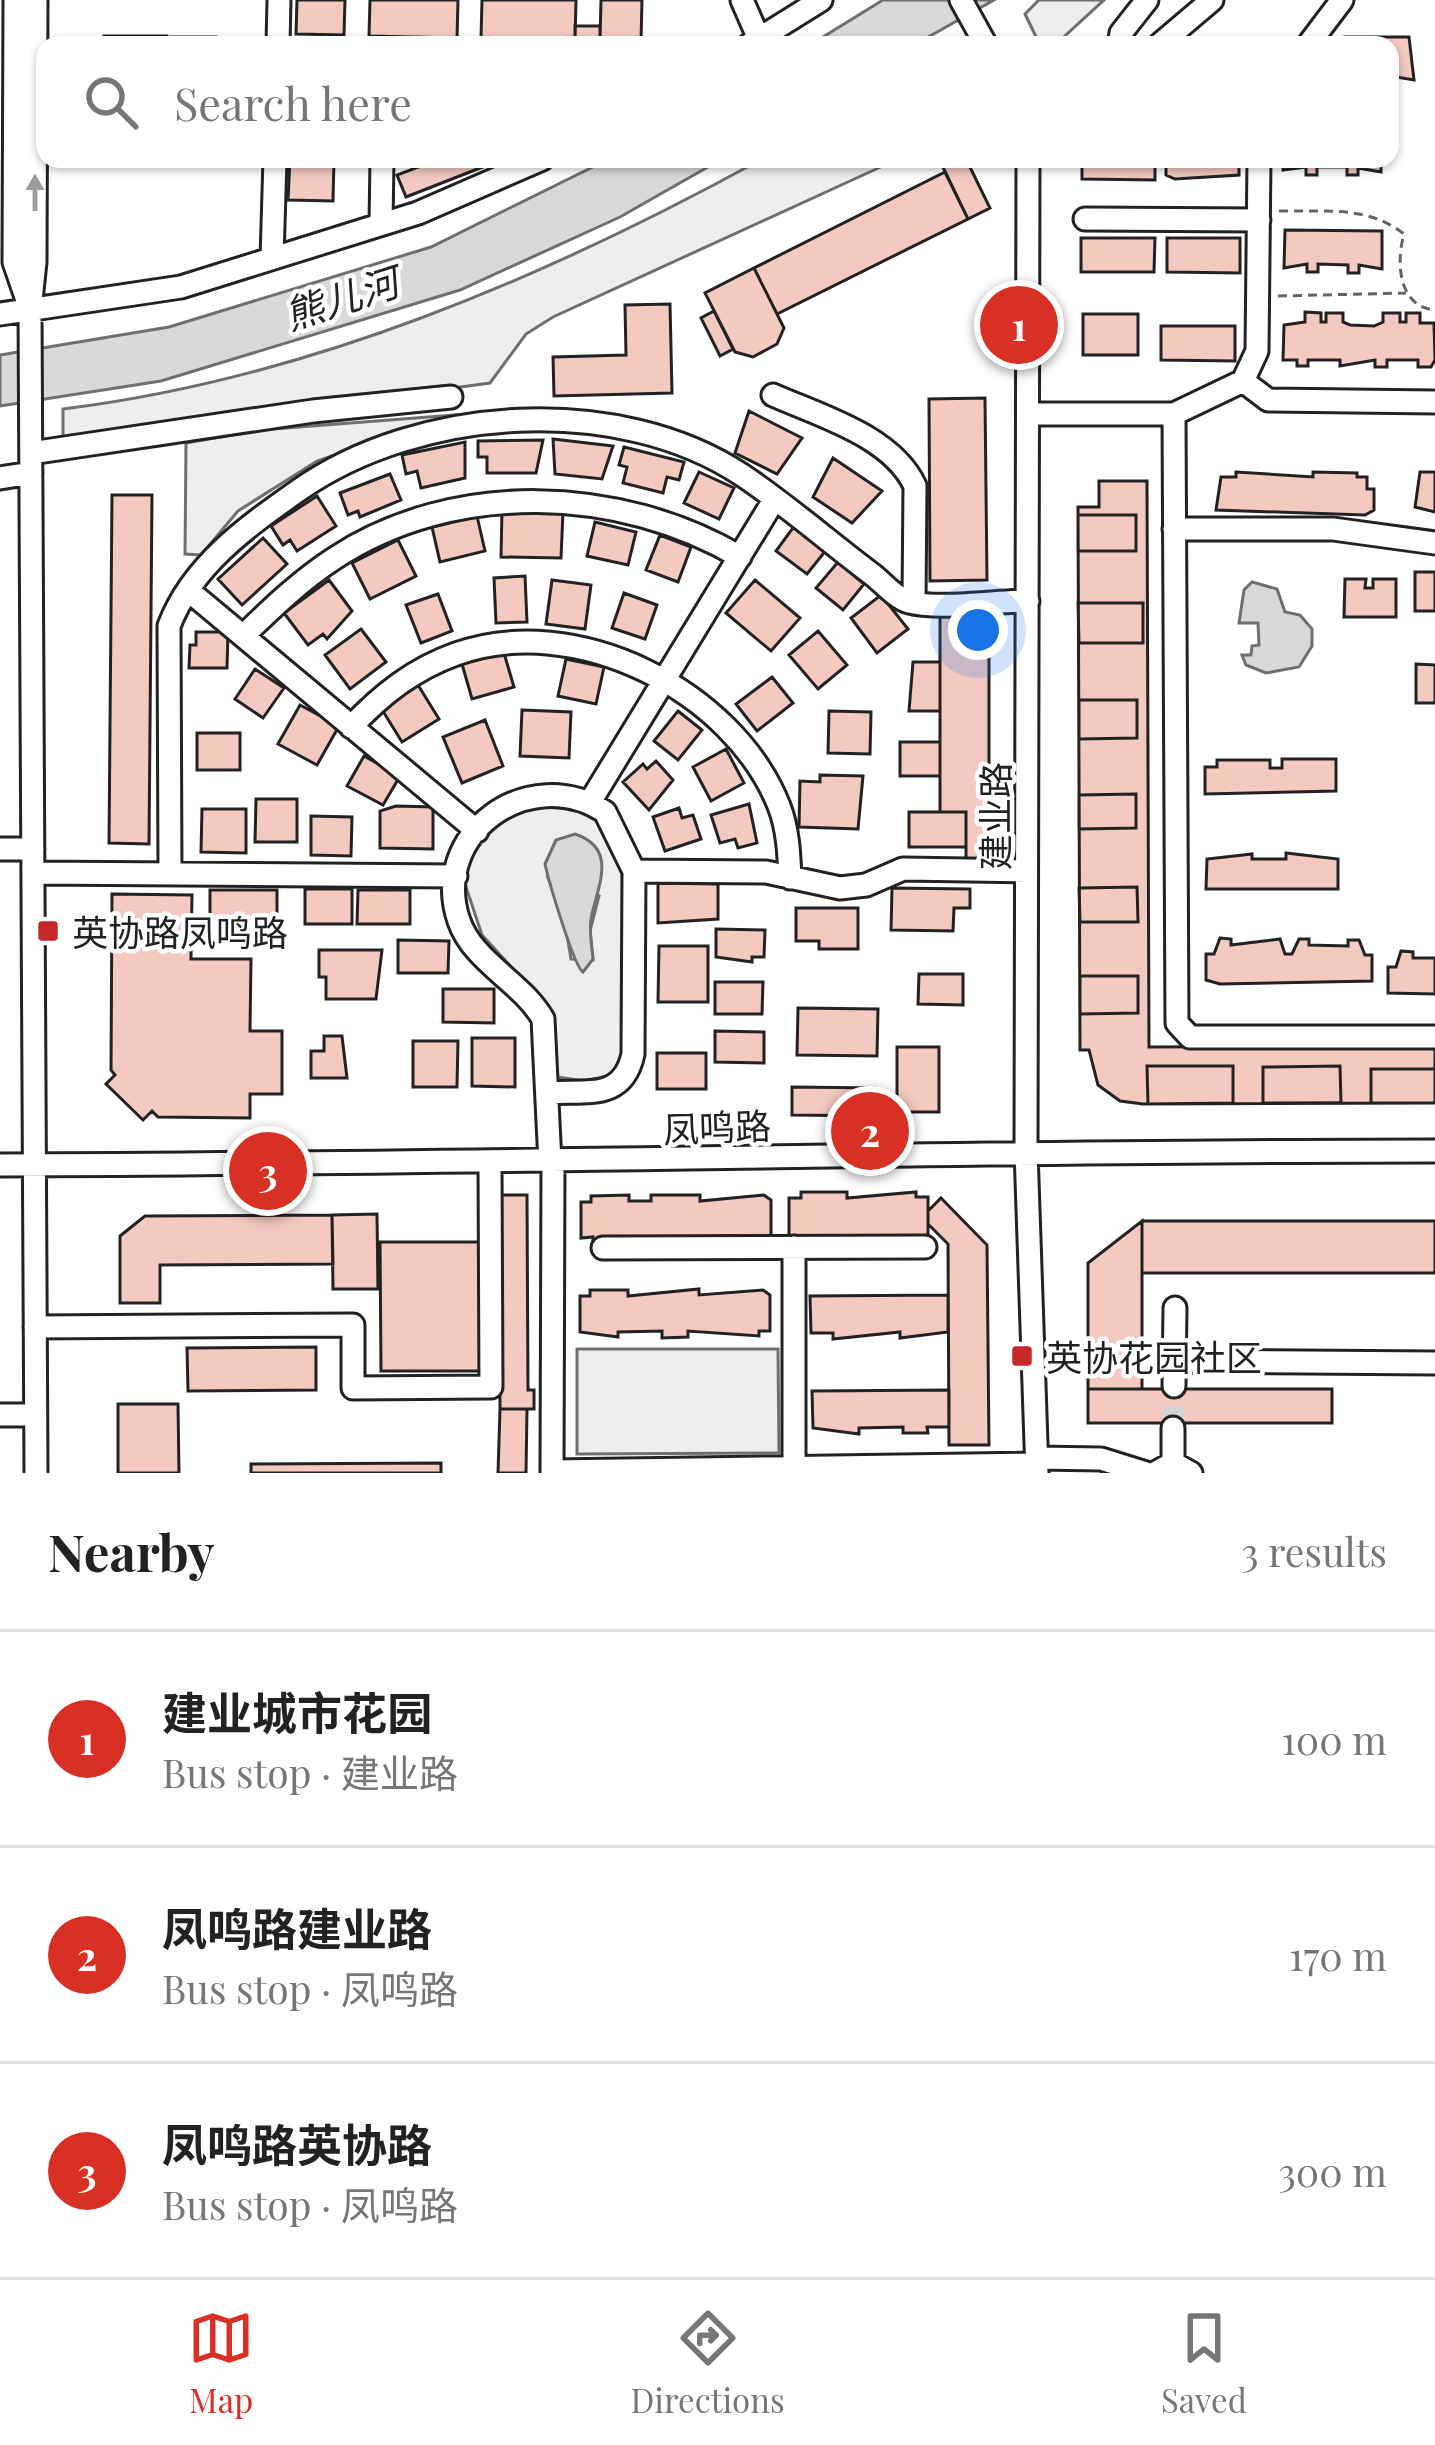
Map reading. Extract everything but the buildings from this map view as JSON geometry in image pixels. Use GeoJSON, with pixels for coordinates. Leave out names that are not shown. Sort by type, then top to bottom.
{"type":"FeatureCollection","features":[{"type":"Feature","properties":{"kind":"street"},"geometry":{"type":"LineString","coordinates":[[14,0],[14,262],[30,320]]}},
{"type":"Feature","properties":{"kind":"street"},"geometry":{"type":"LineString","coordinates":[[36,0],[35,262],[30,320],[36,1473]]}},
{"type":"Feature","properties":{"kind":"street"},"geometry":{"type":"LineString","coordinates":[[278,36],[279,0]]}},
{"type":"Feature","properties":{"kind":"street"},"geometry":{"type":"LineString","coordinates":[[742,0],[752,36]]}},
{"type":"Feature","properties":{"kind":"street"},"geometry":{"type":"LineString","coordinates":[[763,36],[820,0]]}},
{"type":"Feature","properties":{"kind":"street"},"geometry":{"type":"LineString","coordinates":[[961,0],[981,36]]}},
{"type":"Feature","properties":{"kind":"street"},"geometry":{"type":"LineString","coordinates":[[1120,36],[1147,0]]}},
{"type":"Feature","properties":{"kind":"street"},"geometry":{"type":"LineString","coordinates":[[1170,36],[1212,0]]}},
{"type":"Feature","properties":{"kind":"street"},"geometry":{"type":"LineString","coordinates":[[1315,36],[1342,0]]}},
{"type":"Feature","properties":{"kind":"street"},"geometry":{"type":"LineString","coordinates":[[272,259],[275,168]]}},
{"type":"Feature","properties":{"kind":"street"},"geometry":{"type":"LineString","coordinates":[[381,224],[382,168]]}},
{"type":"Feature","properties":{"kind":"street"},"geometry":{"type":"LineString","coordinates":[[0,314],[30,320],[181,286],[455,200],[523,168]]}},
{"type":"Feature","properties":{"kind":"street","name":"建业路"},"geometry":{"type":"LineString","coordinates":[[1028,168],[1027,1151],[1037,1465]]}},
{"type":"Feature","properties":{"kind":"street"},"geometry":{"type":"LineString","coordinates":[[1028,414],[1174,414],[1243,381],[1257,351],[1259,168]]}},
{"type":"Feature","properties":{"kind":"street"},"geometry":{"type":"LineString","coordinates":[[1085,219],[1259,216]]}},
{"type":"Feature","properties":{"kind":"street"},"geometry":{"type":"LineString","coordinates":[[1243,381],[1268,400],[1435,402]]}},
{"type":"Feature","properties":{"kind":"street"},"geometry":{"type":"LineString","coordinates":[[773,395],[855,432],[908,471],[915,486],[914,602]]}},
{"type":"Feature","properties":{"kind":"street"},"geometry":{"type":"LineString","coordinates":[[0,478],[31,463],[313,411],[451,397]]}},
{"type":"Feature","properties":{"kind":"street"},"geometry":{"type":"LineString","coordinates":[[1174,414],[1177,1023],[1190,1037],[1435,1037]]}},
{"type":"Feature","properties":{"kind":"street"},"geometry":{"type":"LineString","coordinates":[[170,874],[169,626],[189,591],[232,537],[325,472],[373,449],[428,433],[570,423],[640,431],[696,450],[914,602],[1028,601]]}},
{"type":"Feature","properties":{"kind":"street"},"geometry":{"type":"LineString","coordinates":[[590,802],[774,500]]}},
{"type":"Feature","properties":{"kind":"street"},"geometry":{"type":"LineString","coordinates":[[243,636],[337,557],[393,529],[462,511],[578,501],[654,515],[740,556]]}},
{"type":"Feature","properties":{"kind":"street"},"geometry":{"type":"LineString","coordinates":[[1174,530],[1334,529],[1435,543]]}},
{"type":"Feature","properties":{"kind":"street"},"geometry":{"type":"LineString","coordinates":[[189,591],[477,832]]}},
{"type":"Feature","properties":{"kind":"street"},"geometry":{"type":"LineString","coordinates":[[351,727],[382,695],[419,670],[460,652],[548,643],[592,652],[664,680],[727,729],[762,774],[785,822],[790,878]]}},
{"type":"Feature","properties":{"kind":"street"},"geometry":{"type":"LineString","coordinates":[[548,1093],[602,1090],[628,1076],[634,871],[619,831],[590,802],[561,793],[535,793],[490,817],[477,832],[456,877],[454,902],[471,943],[519,987],[543,1019],[552,1163],[553,1472],[794,1471],[1101,1459],[1146,1473]]}},
{"type":"Feature","properties":{"kind":"street"},"geometry":{"type":"LineString","coordinates":[[0,849],[33,849]]}},
{"type":"Feature","properties":{"kind":"street"},"geometry":{"type":"LineString","coordinates":[[634,871],[766,872],[840,888],[866,885],[902,869],[1026,872]]}},
{"type":"Feature","properties":{"kind":"street"},"geometry":{"type":"LineString","coordinates":[[33,874],[456,877]]}},
{"type":"Feature","properties":{"kind":"street","name":"凤鸣路"},"geometry":{"type":"LineString","coordinates":[[0,1165],[490,1164],[1027,1151],[1435,1151]]}},
{"type":"Feature","properties":{"kind":"street"},"geometry":{"type":"LineString","coordinates":[[35,1327],[352,1325],[353,1388],[491,1387],[490,1164]]}},
{"type":"Feature","properties":{"kind":"street"},"geometry":{"type":"LineString","coordinates":[[794,1247],[794,1471]]}},
{"type":"Feature","properties":{"kind":"street"},"geometry":{"type":"LineString","coordinates":[[603,1248],[925,1247]]}},
{"type":"Feature","properties":{"kind":"street"},"geometry":{"type":"LineString","coordinates":[[1174,1386],[1175,1308]]}},
{"type":"Feature","properties":{"kind":"street"},"geometry":{"type":"LineString","coordinates":[[1174,1361],[1435,1363]]}},
{"type":"Feature","properties":{"kind":"street"},"geometry":{"type":"LineString","coordinates":[[0,1415],[35,1415]]}},
{"type":"Feature","properties":{"kind":"street"},"geometry":{"type":"LineString","coordinates":[[1173,1428],[1173,1470]]}},
{"type":"Feature","properties":{"kind":"path"},"geometry":{"type":"LineString","coordinates":[[1259,216],[1380,217],[1404,234],[1398,256],[1408,292],[1417,305],[1435,310]]}},
{"type":"Feature","properties":{"kind":"path"},"geometry":{"type":"LineString","coordinates":[[1258,296],[1408,292]]}},
{"type":"Feature","properties":{"kind":"shaded area"},"geometry":{"type":"Polygon","coordinates":[[[1039,0],[1104,0],[1065,36],[1036,36],[1025,14],[1039,0]]]}},
{"type":"Feature","properties":{"kind":"shaded area"},"geometry":{"type":"Polygon","coordinates":[[[745,168],[878,168],[553,317],[526,334],[490,383],[63,441],[63,409],[245,374],[335,348],[511,282],[745,168]]]}},
{"type":"Feature","properties":{"kind":"shaded area"},"geometry":{"type":"Polygon","coordinates":[[[506,411],[389,436],[317,461],[238,511],[201,555],[185,554],[186,443],[260,430],[506,411]]]}},
{"type":"Feature","properties":{"kind":"shaded area"},"geometry":{"type":"Polygon","coordinates":[[[552,804],[580,810],[603,825],[614,848],[627,905],[629,969],[629,1056],[617,1074],[585,1081],[557,1077],[540,998],[482,935],[465,884],[466,868],[483,834],[509,814],[552,804]],[[548,878],[564,916],[571,959],[593,960],[590,931],[599,896],[548,878]]]}},
{"type":"Feature","properties":{"kind":"shaded area"},"geometry":{"type":"Polygon","coordinates":[[[577,1349],[778,1349],[779,1453],[577,1454],[577,1349]]]}},
{"type":"Feature","properties":{"kind":"water"},"geometry":{"type":"Polygon","coordinates":[[[883,0],[994,0],[930,36],[825,36],[883,0]]]}},
{"type":"Feature","properties":{"kind":"water","name":"熊儿河"},"geometry":{"type":"Polygon","coordinates":[[[591,168],[706,168],[620,217],[460,290],[161,381],[0,406],[0,355],[169,327],[431,247],[591,168]]]}},
{"type":"Feature","properties":{"kind":"water"},"geometry":{"type":"Polygon","coordinates":[[[1252,582],[1277,589],[1285,612],[1300,615],[1312,629],[1312,646],[1299,667],[1266,673],[1246,665],[1242,655],[1251,655],[1252,646],[1259,645],[1258,623],[1239,623],[1244,590],[1252,582]]]}},
{"type":"Feature","properties":{"kind":"water"},"geometry":{"type":"Polygon","coordinates":[[[575,834],[597,849],[602,871],[590,924],[593,959],[583,972],[545,864],[556,840],[575,834]]]}},
{"type":"Feature","properties":{"kind":"tunnel"},"geometry":{"type":"LineString","coordinates":[[1173,1428],[1174,1386]]}},
{"type":"Feature","properties":{"kind":"place","name":"建业城市花园"},"geometry":{"type":"Point","coordinates":[1019,325]}},
{"type":"Feature","properties":{"kind":"place","name":"英协路凤鸣路"},"geometry":{"type":"Point","coordinates":[48,931]}},
{"type":"Feature","properties":{"kind":"place","name":"凤鸣路建业路"},"geometry":{"type":"Point","coordinates":[870,1131]}},
{"type":"Feature","properties":{"kind":"place","name":"凤鸣路英协路"},"geometry":{"type":"Point","coordinates":[268,1171]}},
{"type":"Feature","properties":{"kind":"place","name":"英协花园社区"},"geometry":{"type":"Point","coordinates":[1022,1356]}}]}
